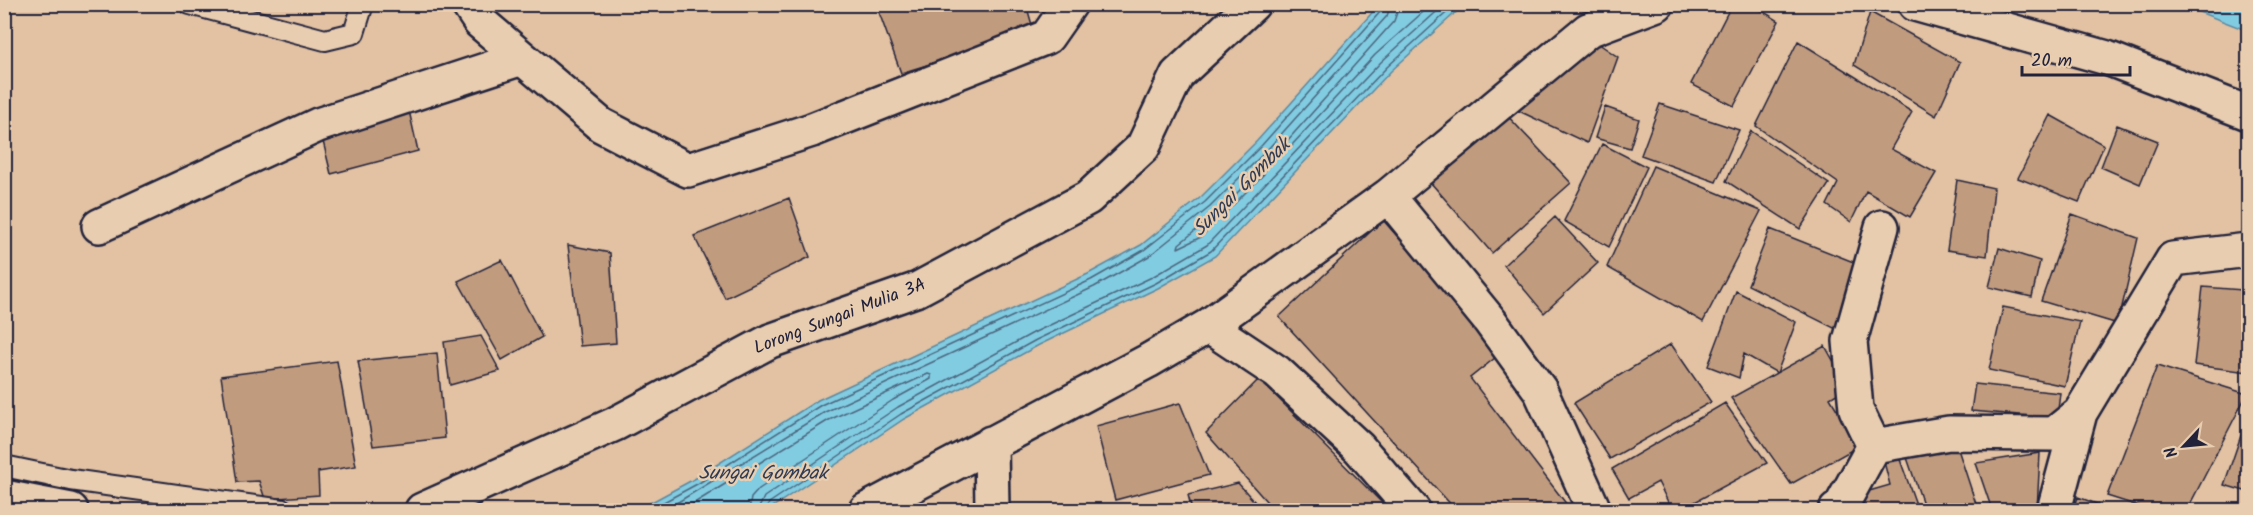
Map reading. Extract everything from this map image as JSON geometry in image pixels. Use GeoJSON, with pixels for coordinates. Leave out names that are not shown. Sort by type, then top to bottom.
{"type":"FeatureCollection","features":[{"type":"Feature","properties":{"kind":"street"},"geometry":{"type":"LineString","coordinates":[[468,4],[480,22],[601,125],[688,170],[812,130],[1047,38],[1070,4]]}},
{"type":"Feature","properties":{"kind":"street","name":"Lorong Sungai Mulia 3A"},"geometry":{"type":"LineString","coordinates":[[422,510],[615,424],[770,341],[918,289],[1088,198],[1143,147],[1177,75],[1253,4]]}},
{"type":"Feature","properties":{"kind":"street"},"geometry":{"type":"LineString","coordinates":[[866,510],[1148,361],[1208,326],[1388,196],[1588,30],[1657,4]]}},
{"type":"Feature","properties":{"kind":"street"},"geometry":{"type":"LineString","coordinates":[[1915,4],[2108,58],[2248,113]]}},
{"type":"Feature","properties":{"kind":"street"},"geometry":{"type":"LineString","coordinates":[[99,226],[318,125],[522,58]]}},
{"type":"Feature","properties":{"kind":"street"},"geometry":{"type":"LineString","coordinates":[[1388,196],[1490,321],[1540,390],[1594,510]]}},
{"type":"Feature","properties":{"kind":"street"},"geometry":{"type":"LineString","coordinates":[[1874,446],[1856,409],[1850,341],[1882,227]]}},
{"type":"Feature","properties":{"kind":"street"},"geometry":{"type":"LineString","coordinates":[[2054,510],[2080,413],[2173,259],[2248,250]]}},
{"type":"Feature","properties":{"kind":"street"},"geometry":{"type":"LineString","coordinates":[[1208,326],[1277,372],[1359,448],[1413,510]]}},
{"type":"Feature","properties":{"kind":"street"},"geometry":{"type":"LineString","coordinates":[[1874,446],[1950,433],[2054,434],[2080,413]]}},
{"type":"Feature","properties":{"kind":"street"},"geometry":{"type":"LineString","coordinates":[[991,443],[992,510]]}},
{"type":"Feature","properties":{"kind":"street"},"geometry":{"type":"LineString","coordinates":[[1836,510],[1840,508],[1874,446]]}},
{"type":"Feature","properties":{"kind":"street"},"geometry":{"type":"LineString","coordinates":[[4,497],[71,510]]}},
{"type":"Feature","properties":{"kind":"lane"},"geometry":{"type":"LineString","coordinates":[[190,4],[325,40],[354,33],[363,4]]}},
{"type":"Feature","properties":{"kind":"lane"},"geometry":{"type":"LineString","coordinates":[[4,466],[72,480],[283,510]]}},
{"type":"Feature","properties":{"kind":"water","name":"Sungai Gombak"},"geometry":{"type":"Polygon","coordinates":[[[1379,5],[1464,5],[1391,71],[1215,256],[1158,288],[1039,345],[904,419],[768,510],[637,510],[696,478],[818,400],[1088,274],[1141,245],[1201,197],[1257,141],[1379,5]]]}},
{"type":"Feature","properties":{"kind":"water"},"geometry":{"type":"Polygon","coordinates":[[[2181,5],[2248,5],[2248,31],[2181,5]]]}},
{"type":"Feature","properties":{"kind":"building"},"geometry":{"type":"Polygon","coordinates":[[[639,4],[695,4],[695,10],[639,11],[639,4]]]}},
{"type":"Feature","properties":{"kind":"building"},"geometry":{"type":"Polygon","coordinates":[[[876,4],[1026,4],[1034,32],[901,73],[876,4]]]}},
{"type":"Feature","properties":{"kind":"building"},"geometry":{"type":"Polygon","coordinates":[[[1732,4],[1751,4],[1779,21],[1734,106],[1691,84],[1732,4]]]}},
{"type":"Feature","properties":{"kind":"building"},"geometry":{"type":"Polygon","coordinates":[[[1870,12],[1960,62],[1936,116],[1854,65],[1870,12]]]}},
{"type":"Feature","properties":{"kind":"building"},"geometry":{"type":"Polygon","coordinates":[[[1589,37],[1618,57],[1587,143],[1519,111],[1527,88],[1589,37]]]}},
{"type":"Feature","properties":{"kind":"building"},"geometry":{"type":"Polygon","coordinates":[[[1798,41],[1912,112],[1891,149],[1936,173],[1910,217],[1866,191],[1851,222],[1827,205],[1838,183],[1756,126],[1798,41]]]}},
{"type":"Feature","properties":{"kind":"building"},"geometry":{"type":"Polygon","coordinates":[[[1660,104],[1739,130],[1716,182],[1641,155],[1660,104]]]}},
{"type":"Feature","properties":{"kind":"building"},"geometry":{"type":"Polygon","coordinates":[[[408,106],[418,151],[331,174],[320,129],[408,106]]]}},
{"type":"Feature","properties":{"kind":"building"},"geometry":{"type":"Polygon","coordinates":[[[1605,107],[1639,119],[1630,148],[1595,138],[1605,107]]]}},
{"type":"Feature","properties":{"kind":"building"},"geometry":{"type":"Polygon","coordinates":[[[1502,110],[1571,183],[1492,253],[1424,175],[1502,110]]]}},
{"type":"Feature","properties":{"kind":"building"},"geometry":{"type":"Polygon","coordinates":[[[2050,115],[2104,145],[2079,202],[2018,178],[2050,115]]]}},
{"type":"Feature","properties":{"kind":"building"},"geometry":{"type":"Polygon","coordinates":[[[2117,125],[2158,141],[2140,184],[2101,167],[2117,125]]]}},
{"type":"Feature","properties":{"kind":"building"},"geometry":{"type":"Polygon","coordinates":[[[1751,131],[1829,184],[1800,229],[1726,181],[1751,131]]]}},
{"type":"Feature","properties":{"kind":"building"},"geometry":{"type":"Polygon","coordinates":[[[1602,144],[1647,167],[1609,247],[1564,221],[1602,144]]]}},
{"type":"Feature","properties":{"kind":"building"},"geometry":{"type":"Polygon","coordinates":[[[1653,166],[1761,211],[1703,322],[1607,267],[1653,166]]]}},
{"type":"Feature","properties":{"kind":"building"},"geometry":{"type":"Polygon","coordinates":[[[1957,180],[1994,188],[1987,256],[1947,250],[1957,180]]]}},
{"type":"Feature","properties":{"kind":"building"},"geometry":{"type":"Polygon","coordinates":[[[789,198],[810,257],[725,298],[694,236],[789,198]]]}},
{"type":"Feature","properties":{"kind":"building"},"geometry":{"type":"Polygon","coordinates":[[[2072,214],[2138,238],[2118,324],[2041,301],[2072,214]]]}},
{"type":"Feature","properties":{"kind":"building"},"geometry":{"type":"Polygon","coordinates":[[[1555,217],[1598,263],[1544,313],[1504,265],[1555,217]]]}},
{"type":"Feature","properties":{"kind":"building"},"geometry":{"type":"Polygon","coordinates":[[[1383,220],[1500,354],[1470,378],[1571,510],[1456,510],[1279,317],[1383,220]]]}},
{"type":"Feature","properties":{"kind":"building"},"geometry":{"type":"Polygon","coordinates":[[[1770,229],[1861,265],[1840,331],[1748,285],[1770,229]]]}},
{"type":"Feature","properties":{"kind":"building"},"geometry":{"type":"Polygon","coordinates":[[[568,245],[610,253],[616,343],[580,346],[568,245]]]}},
{"type":"Feature","properties":{"kind":"building"},"geometry":{"type":"Polygon","coordinates":[[[1999,248],[2040,261],[2032,297],[1989,287],[1999,248]]]}},
{"type":"Feature","properties":{"kind":"building"},"geometry":{"type":"Polygon","coordinates":[[[502,260],[542,337],[502,360],[458,281],[502,260]]]}},
{"type":"Feature","properties":{"kind":"building"},"geometry":{"type":"Polygon","coordinates":[[[2248,268],[2248,372],[2194,365],[2203,287],[2243,290],[2248,268]]]}},
{"type":"Feature","properties":{"kind":"building"},"geometry":{"type":"Polygon","coordinates":[[[1736,291],[1796,322],[1777,373],[1744,354],[1739,378],[1708,366],[1736,291]]]}},
{"type":"Feature","properties":{"kind":"building"},"geometry":{"type":"Polygon","coordinates":[[[2003,307],[2080,322],[2065,386],[1989,370],[2003,307]]]}},
{"type":"Feature","properties":{"kind":"building"},"geometry":{"type":"Polygon","coordinates":[[[481,336],[500,371],[450,385],[444,342],[481,336]]]}},
{"type":"Feature","properties":{"kind":"building"},"geometry":{"type":"Polygon","coordinates":[[[1671,344],[1711,402],[1610,459],[1574,403],[1671,344]]]}},
{"type":"Feature","properties":{"kind":"building"},"geometry":{"type":"Polygon","coordinates":[[[1825,346],[1848,387],[1830,398],[1859,446],[1791,484],[1731,398],[1825,346]]]}},
{"type":"Feature","properties":{"kind":"building"},"geometry":{"type":"Polygon","coordinates":[[[437,353],[445,438],[373,446],[358,361],[437,353]]]}},
{"type":"Feature","properties":{"kind":"building"},"geometry":{"type":"Polygon","coordinates":[[[337,361],[356,466],[318,472],[319,495],[265,499],[259,481],[237,482],[221,376],[337,361]]]}},
{"type":"Feature","properties":{"kind":"building"},"geometry":{"type":"Polygon","coordinates":[[[2157,366],[2247,394],[2187,510],[2151,510],[2107,496],[2157,366]]]}},
{"type":"Feature","properties":{"kind":"building"},"geometry":{"type":"Polygon","coordinates":[[[1259,379],[1389,510],[1274,510],[1206,433],[1259,379]]]}},
{"type":"Feature","properties":{"kind":"building"},"geometry":{"type":"Polygon","coordinates":[[[1975,384],[2060,393],[2057,418],[1971,411],[1975,384]]]}},
{"type":"Feature","properties":{"kind":"building"},"geometry":{"type":"Polygon","coordinates":[[[1180,403],[1209,475],[1115,500],[1096,426],[1180,403]]]}},
{"type":"Feature","properties":{"kind":"building"},"geometry":{"type":"Polygon","coordinates":[[[1725,403],[1767,463],[1680,510],[1672,510],[1658,482],[1629,498],[1612,469],[1725,403]]]}},
{"type":"Feature","properties":{"kind":"building"},"geometry":{"type":"Polygon","coordinates":[[[2248,415],[2248,492],[2224,485],[2248,415]]]}},
{"type":"Feature","properties":{"kind":"building"},"geometry":{"type":"Polygon","coordinates":[[[1956,443],[1978,510],[1925,510],[1904,449],[1956,443]]]}},
{"type":"Feature","properties":{"kind":"building"},"geometry":{"type":"Polygon","coordinates":[[[2040,453],[2037,510],[1992,510],[1976,463],[2040,453]]]}},
{"type":"Feature","properties":{"kind":"building"},"geometry":{"type":"Polygon","coordinates":[[[1898,454],[1918,510],[1856,510],[1852,496],[1890,485],[1883,458],[1898,454]]]}},
{"type":"Feature","properties":{"kind":"building"},"geometry":{"type":"Polygon","coordinates":[[[1238,483],[1262,510],[1192,510],[1188,495],[1238,483]]]}},
{"type":"Feature","properties":{"kind":"building"},"geometry":{"type":"Polygon","coordinates":[[[2078,497],[2113,510],[2074,510],[2078,497]]]}},
{"type":"Feature","properties":{"kind":"building"},"geometry":{"type":"Polygon","coordinates":[[[1075,504],[1076,510],[1021,510],[1020,506],[1075,504]]]}}]}
